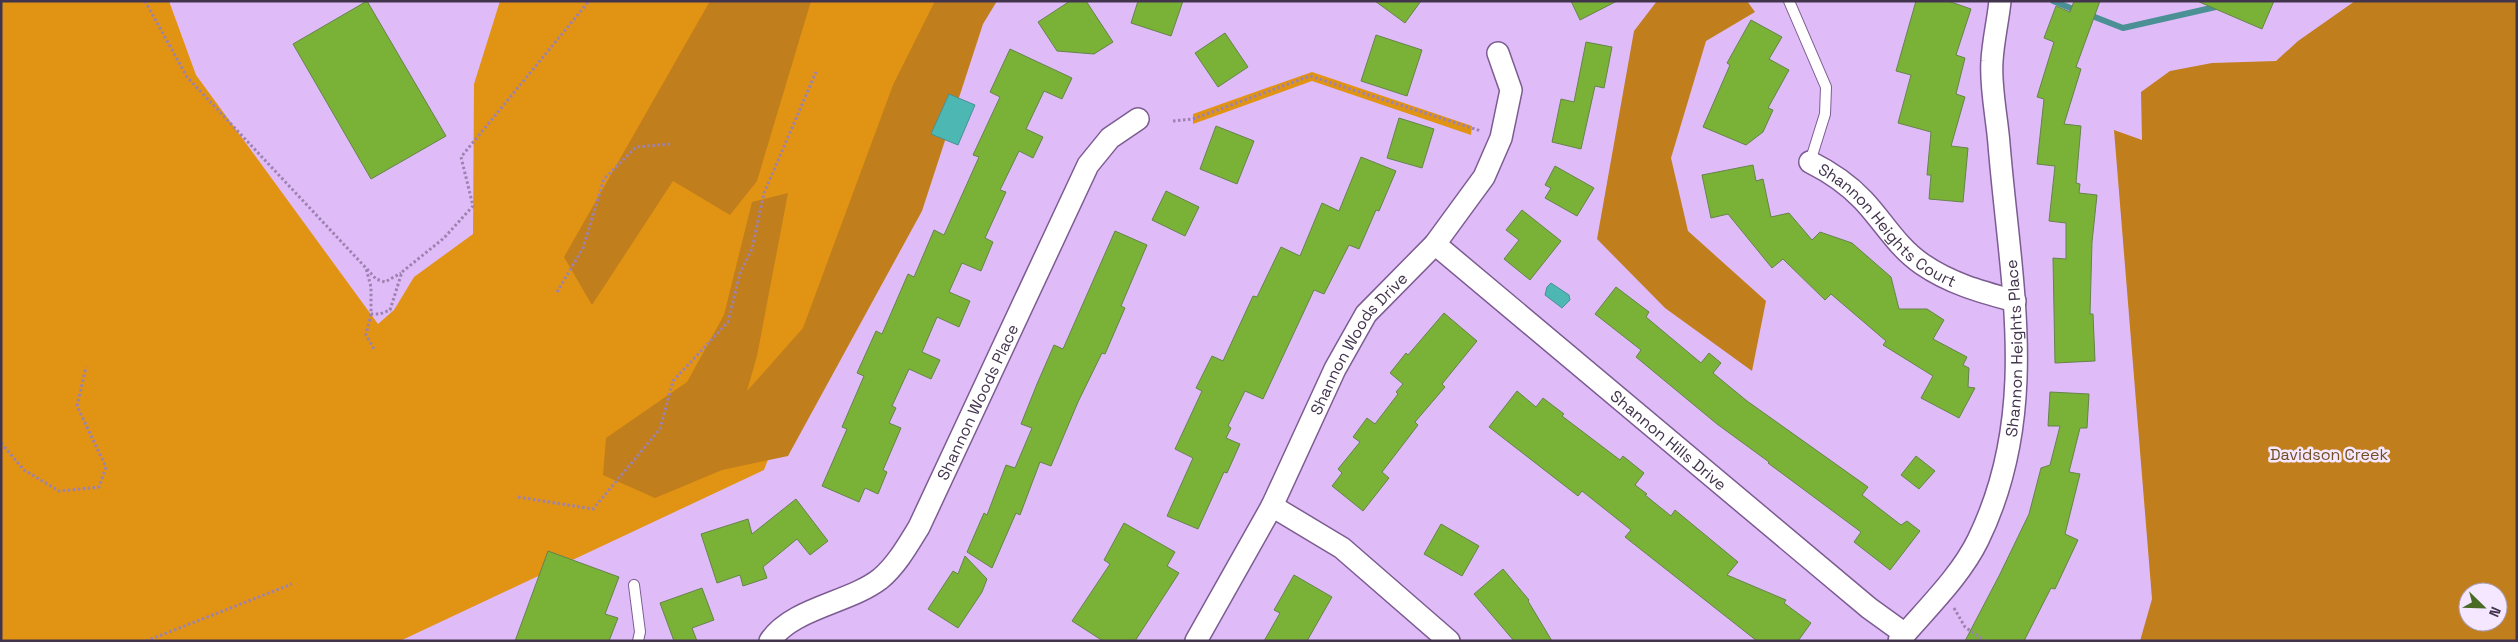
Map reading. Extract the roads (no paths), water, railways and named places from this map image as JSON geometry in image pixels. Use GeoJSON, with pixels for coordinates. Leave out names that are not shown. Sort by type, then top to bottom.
{"type":"FeatureCollection","features":[{"type":"Feature","properties":{"kind":"street","name":"Shannon Heights Place"},"geometry":{"type":"LineString","coordinates":[[1902,637],[1944,590],[1977,542],[2005,471],[2013,428],[2018,380],[2015,301],[1992,62],[2000,1]]}},
{"type":"Feature","properties":{"kind":"street","name":"Shannon Woods Drive"},"geometry":{"type":"LineString","coordinates":[[1196,641],[1272,506],[1336,369],[1366,314],[1435,244],[1484,177],[1501,138],[1511,90],[1498,53]]}},
{"type":"Feature","properties":{"kind":"street","name":"Shannon Woods Place"},"geometry":{"type":"LineString","coordinates":[[770,641],[774,635],[797,618],[856,594],[881,579],[902,554],[919,527],[1088,165],[1110,138],[1138,119]]}},
{"type":"Feature","properties":{"kind":"street","name":"Shannon Heights Court"},"geometry":{"type":"LineString","coordinates":[[1810,162],[1835,175],[1863,200],[1894,239],[1922,264],[1959,285],[2015,301]]}},
{"type":"Feature","properties":{"kind":"street","name":"Shannon Hills Drive"},"geometry":{"type":"LineString","coordinates":[[1435,244],[1902,637]]}},
{"type":"Feature","properties":{"kind":"street"},"geometry":{"type":"LineString","coordinates":[[1272,506],[1342,548],[1449,641]]}},
{"type":"Feature","properties":{"kind":"lane","name":"Shannon Heights Court"},"geometry":{"type":"LineString","coordinates":[[1789,1],[1826,87],[1825,114],[1810,162]]}},
{"type":"Feature","properties":{"kind":"lane"},"geometry":{"type":"LineString","coordinates":[[634,585],[640,632],[638,641]]}},
{"type":"Feature","properties":{"kind":"waterway","name":"Davidson Creek"},"geometry":{"type":"LineString","coordinates":[[2053,1],[2078,11]]}},
{"type":"Feature","properties":{"kind":"waterway","name":"Davidson Creek"},"geometry":{"type":"LineString","coordinates":[[2087,14],[2123,28],[2220,6]]}}]}
